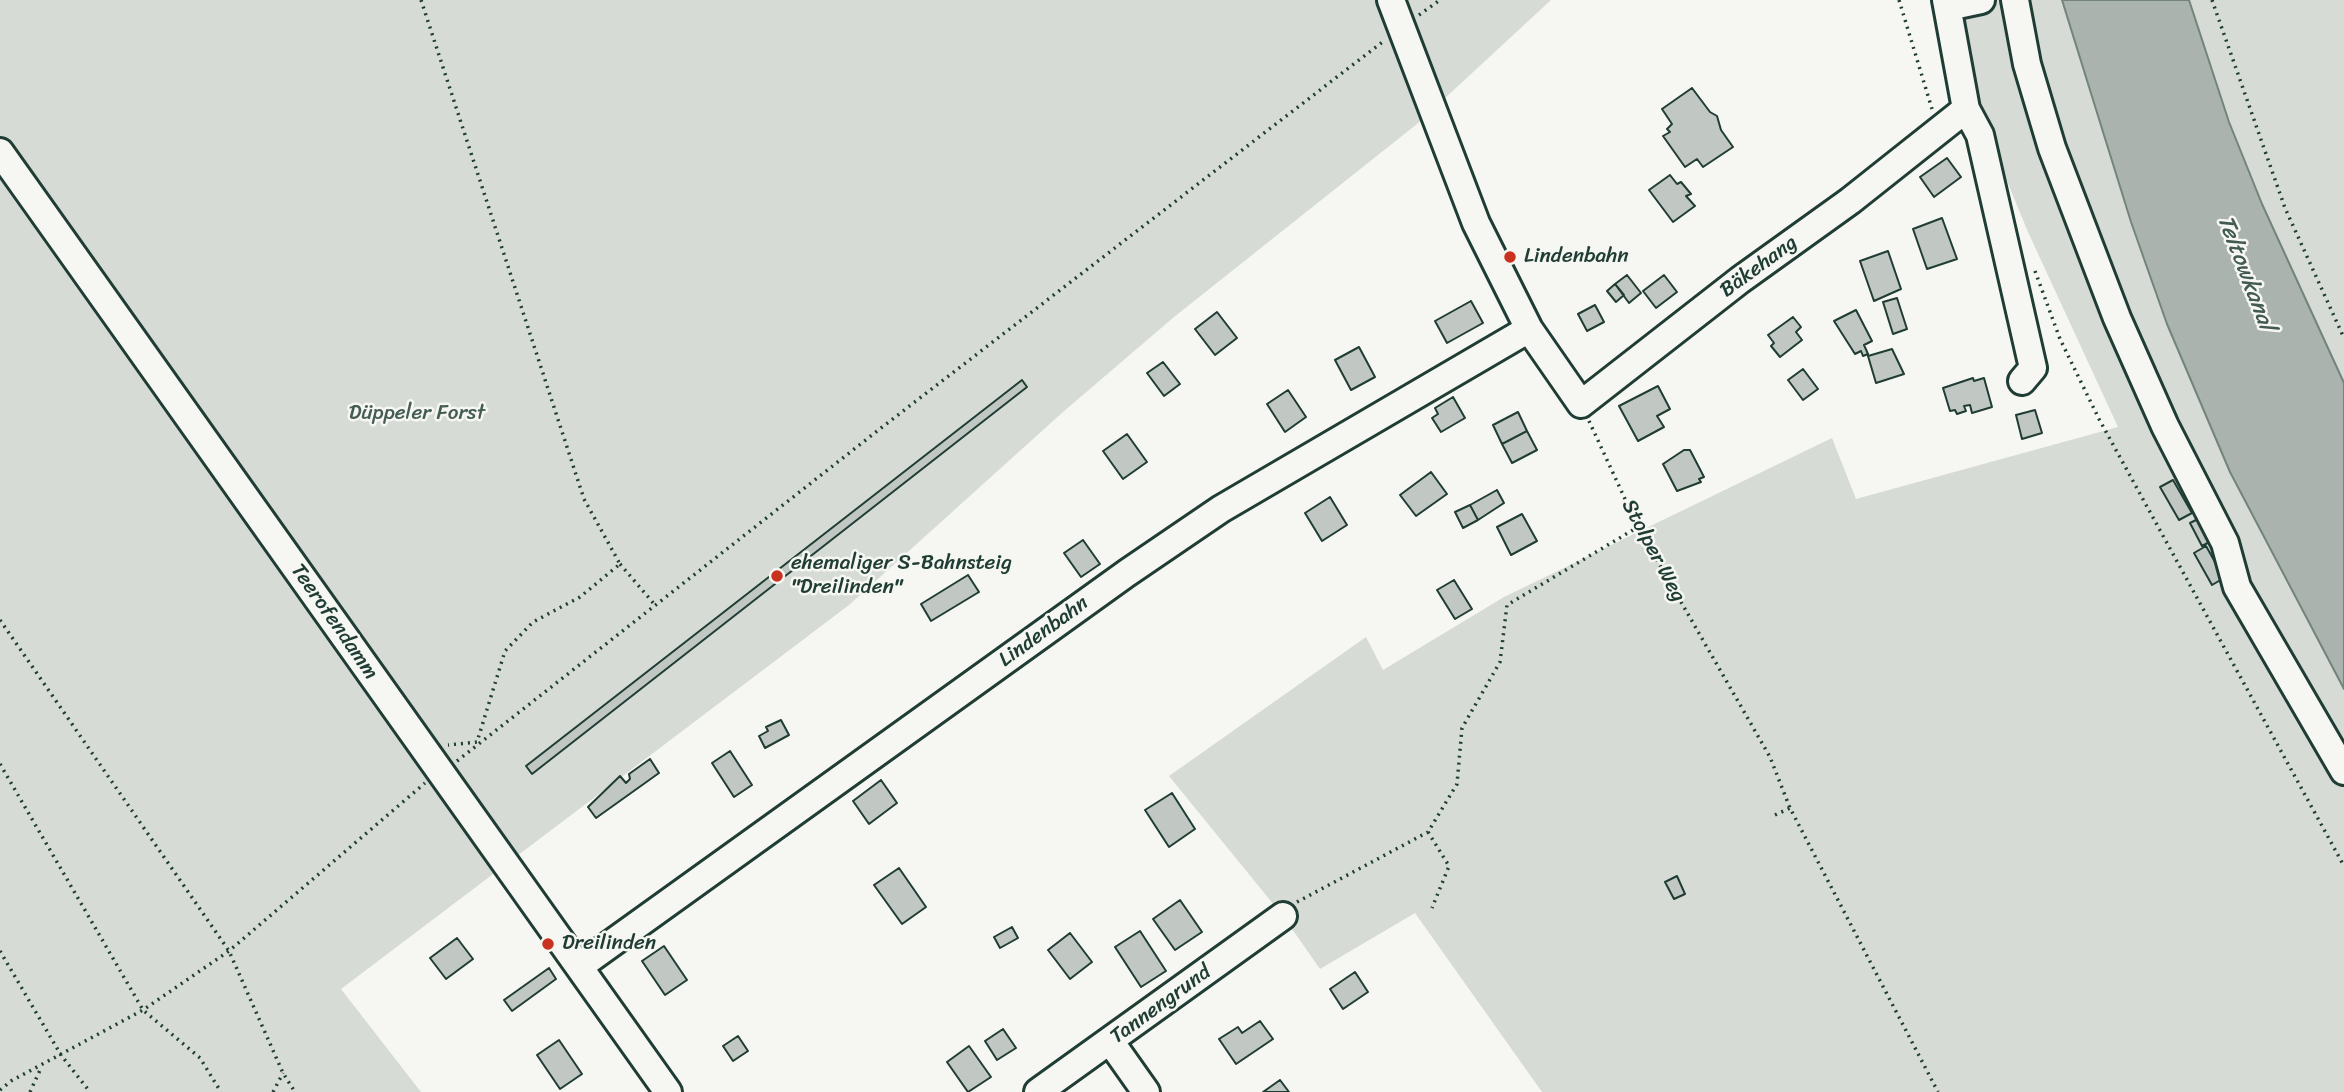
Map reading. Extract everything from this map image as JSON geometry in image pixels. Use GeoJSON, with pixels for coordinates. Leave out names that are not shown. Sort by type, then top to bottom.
{"type":"FeatureCollection","features":[{"type":"Feature","properties":{"kind":"street"},"geometry":{"type":"LineString","coordinates":[[1391,0],[1476,223],[1529,329],[1581,404]]}},
{"type":"Feature","properties":{"kind":"street"},"geometry":{"type":"LineString","coordinates":[[1981,0],[1947,4],[1966,109],[1980,135],[2033,368],[2022,381]]}},
{"type":"Feature","properties":{"kind":"street"},"geometry":{"type":"LineString","coordinates":[[2015,0],[2026,64],[2052,148],[2117,318],[2165,426],[2225,542],[2236,587],[2344,771]]}},
{"type":"Feature","properties":{"kind":"street","name":"Bäkehang"},"geometry":{"type":"LineString","coordinates":[[1581,404],[1966,109]]}},
{"type":"Feature","properties":{"kind":"street","name":"Teerofendamm"},"geometry":{"type":"LineString","coordinates":[[0,152],[668,1092]]}},
{"type":"Feature","properties":{"kind":"street","name":"Lindenbahn"},"geometry":{"type":"LineString","coordinates":[[580,967],[1127,573],[1221,509],[1529,329]]}},
{"type":"Feature","properties":{"kind":"street","name":"Tannengrund"},"geometry":{"type":"LineString","coordinates":[[1038,1092],[1283,916]]}},
{"type":"Feature","properties":{"kind":"street"},"geometry":{"type":"LineString","coordinates":[[1110,1041],[1146,1092]]}},
{"type":"Feature","properties":{"kind":"path"},"geometry":{"type":"LineString","coordinates":[[421,0],[584,499],[620,564],[654,605]]}},
{"type":"Feature","properties":{"kind":"path"},"geometry":{"type":"LineString","coordinates":[[1899,0],[1939,131]]}},
{"type":"Feature","properties":{"kind":"path"},"geometry":{"type":"LineString","coordinates":[[2213,0],[2285,208],[2344,338]]}},
{"type":"Feature","properties":{"kind":"path"},"geometry":{"type":"LineString","coordinates":[[0,1090],[11,1081],[143,1010],[229,951],[292,894],[477,742],[1405,36]]}},
{"type":"Feature","properties":{"kind":"path"},"geometry":{"type":"LineString","coordinates":[[2033,265],[2060,339],[2099,419],[2344,866]]}},
{"type":"Feature","properties":{"kind":"path","name":"Stolper Weg"},"geometry":{"type":"LineString","coordinates":[[1581,404],[1638,527],[1770,757],[1790,808],[1938,1092]]}},
{"type":"Feature","properties":{"kind":"path"},"geometry":{"type":"LineString","coordinates":[[1283,916],[1300,899],[1428,832],[1457,784],[1462,728],[1500,662],[1507,605],[1638,527]]}},
{"type":"Feature","properties":{"kind":"path"},"geometry":{"type":"LineString","coordinates":[[477,742],[505,651],[533,622],[580,597],[620,564]]}},
{"type":"Feature","properties":{"kind":"path"},"geometry":{"type":"LineString","coordinates":[[0,620],[229,951],[283,1073],[295,1092]]}},
{"type":"Feature","properties":{"kind":"path"},"geometry":{"type":"LineString","coordinates":[[423,747],[477,742]]}},
{"type":"Feature","properties":{"kind":"path"},"geometry":{"type":"LineString","coordinates":[[0,764],[143,1010],[200,1058],[220,1092]]}},
{"type":"Feature","properties":{"kind":"path"},"geometry":{"type":"LineString","coordinates":[[1775,815],[1790,808]]}},
{"type":"Feature","properties":{"kind":"path"},"geometry":{"type":"LineString","coordinates":[[1428,832],[1449,866],[1432,908]]}},
{"type":"Feature","properties":{"kind":"path"},"geometry":{"type":"LineString","coordinates":[[0,951],[61,1055],[90,1092]]}},
{"type":"Feature","properties":{"kind":"path"},"geometry":{"type":"LineString","coordinates":[[30,1092],[42,1066]]}},
{"type":"Feature","properties":{"kind":"path"},"geometry":{"type":"LineString","coordinates":[[274,1092],[283,1073]]}},
{"type":"Feature","properties":{"kind":"green space","name":"Düppeler Forst"},"geometry":{"type":"Polygon","coordinates":[[[0,0],[1551,0],[1417,124],[1174,317],[1063,412],[849,605],[341,989],[421,1092],[0,1092],[0,0]]]}},
{"type":"Feature","properties":{"kind":"green space"},"geometry":{"type":"Polygon","coordinates":[[[1958,0],[2062,0],[2130,222],[2167,324],[2230,472],[2344,689],[2344,1092],[1542,1092],[1415,913],[1320,969],[1283,916],[1169,776],[1366,637],[1383,670],[1504,597],[1832,438],[1856,499],[2118,427],[2028,232],[1978,111],[1958,0]]]}},
{"type":"Feature","properties":{"kind":"green space"},"geometry":{"type":"Polygon","coordinates":[[[2189,0],[2344,0],[2344,383],[2262,204],[2229,122],[2189,0]]]}},
{"type":"Feature","properties":{"kind":"water","name":"Teltowkanal"},"geometry":{"type":"Polygon","coordinates":[[[2062,0],[2189,0],[2229,122],[2262,204],[2344,383],[2344,689],[2230,472],[2167,324],[2131,222],[2062,0]]]}},
{"type":"Feature","properties":{"kind":"building"},"geometry":{"type":"Polygon","coordinates":[[[1692,88],[1710,112],[1717,116],[1721,130],[1733,147],[1703,167],[1697,159],[1685,167],[1663,136],[1670,132],[1667,129],[1672,124],[1662,109],[1692,88]]]}},
{"type":"Feature","properties":{"kind":"building"},"geometry":{"type":"Polygon","coordinates":[[[1947,158],[1961,177],[1934,197],[1920,177],[1947,158]]]}},
{"type":"Feature","properties":{"kind":"building"},"geometry":{"type":"Polygon","coordinates":[[[1670,175],[1677,184],[1681,182],[1691,194],[1686,196],[1695,206],[1673,222],[1649,190],[1670,175]]]}},
{"type":"Feature","properties":{"kind":"building"},"geometry":{"type":"Polygon","coordinates":[[[1942,218],[1957,259],[1927,269],[1913,229],[1942,218]]]}},
{"type":"Feature","properties":{"kind":"building"},"geometry":{"type":"Polygon","coordinates":[[[1888,251],[1901,289],[1874,301],[1860,261],[1888,251]]]}},
{"type":"Feature","properties":{"kind":"building"},"geometry":{"type":"Polygon","coordinates":[[[1627,275],[1641,293],[1629,303],[1615,284],[1627,275]]]}},
{"type":"Feature","properties":{"kind":"building"},"geometry":{"type":"Polygon","coordinates":[[[1664,275],[1677,292],[1656,308],[1643,291],[1664,275]]]}},
{"type":"Feature","properties":{"kind":"building"},"geometry":{"type":"Polygon","coordinates":[[[1615,284],[1624,295],[1616,302],[1607,291],[1615,284]]]}},
{"type":"Feature","properties":{"kind":"building"},"geometry":{"type":"Polygon","coordinates":[[[1897,298],[1907,329],[1893,334],[1883,302],[1897,298]]]}},
{"type":"Feature","properties":{"kind":"building"},"geometry":{"type":"Polygon","coordinates":[[[1471,301],[1483,323],[1447,343],[1435,321],[1471,301]]]}},
{"type":"Feature","properties":{"kind":"building"},"geometry":{"type":"Polygon","coordinates":[[[1595,305],[1604,322],[1587,331],[1578,314],[1595,305]]]}},
{"type":"Feature","properties":{"kind":"building"},"geometry":{"type":"Polygon","coordinates":[[[1856,310],[1872,341],[1864,345],[1868,354],[1863,356],[1861,351],[1855,354],[1834,321],[1856,310]]]}},
{"type":"Feature","properties":{"kind":"building"},"geometry":{"type":"Polygon","coordinates":[[[1217,312],[1237,338],[1215,355],[1195,329],[1217,312]]]}},
{"type":"Feature","properties":{"kind":"building"},"geometry":{"type":"Polygon","coordinates":[[[1793,317],[1801,327],[1796,332],[1802,340],[1780,357],[1771,346],[1774,343],[1768,335],[1793,317]]]}},
{"type":"Feature","properties":{"kind":"building"},"geometry":{"type":"Polygon","coordinates":[[[1359,347],[1375,377],[1351,390],[1335,360],[1359,347]]]}},
{"type":"Feature","properties":{"kind":"building"},"geometry":{"type":"Polygon","coordinates":[[[1892,349],[1904,374],[1876,383],[1868,356],[1892,349]]]}},
{"type":"Feature","properties":{"kind":"building"},"geometry":{"type":"Polygon","coordinates":[[[1163,362],[1180,384],[1164,396],[1147,373],[1163,362]]]}},
{"type":"Feature","properties":{"kind":"building"},"geometry":{"type":"Polygon","coordinates":[[[1803,369],[1818,389],[1803,400],[1788,380],[1803,369]]]}},
{"type":"Feature","properties":{"kind":"building"},"geometry":{"type":"Polygon","coordinates":[[[1973,378],[1974,381],[1984,378],[1992,407],[1972,413],[1970,405],[1964,406],[1966,411],[1957,414],[1955,410],[1950,411],[1943,388],[1973,378]]]}},
{"type":"Feature","properties":{"kind":"building","name":"ehemaliger S-Bahnsteig \"Dreilinden\""},"geometry":{"type":"Polygon","coordinates":[[[1022,380],[1027,387],[532,774],[526,766],[1022,380]]]}},
{"type":"Feature","properties":{"kind":"building"},"geometry":{"type":"Polygon","coordinates":[[[1658,386],[1670,409],[1657,416],[1664,427],[1638,441],[1619,406],[1658,386]]]}},
{"type":"Feature","properties":{"kind":"building"},"geometry":{"type":"Polygon","coordinates":[[[1288,390],[1306,417],[1285,432],[1267,404],[1288,390]]]}},
{"type":"Feature","properties":{"kind":"building"},"geometry":{"type":"Polygon","coordinates":[[[1453,397],[1465,418],[1441,432],[1432,418],[1438,414],[1435,408],[1453,397]]]}},
{"type":"Feature","properties":{"kind":"building"},"geometry":{"type":"Polygon","coordinates":[[[2035,410],[2042,433],[2022,439],[2016,415],[2035,410]]]}},
{"type":"Feature","properties":{"kind":"building"},"geometry":{"type":"Polygon","coordinates":[[[1518,412],[1527,431],[1502,444],[1493,425],[1518,412]]]}},
{"type":"Feature","properties":{"kind":"building"},"geometry":{"type":"Polygon","coordinates":[[[1527,431],[1537,450],[1512,463],[1502,444],[1527,431]]]}},
{"type":"Feature","properties":{"kind":"building"},"geometry":{"type":"Polygon","coordinates":[[[1127,434],[1147,462],[1123,479],[1103,451],[1127,434]]]}},
{"type":"Feature","properties":{"kind":"building"},"geometry":{"type":"Polygon","coordinates":[[[1684,450],[1690,450],[1704,477],[1699,479],[1701,482],[1677,491],[1663,464],[1684,450]]]}},
{"type":"Feature","properties":{"kind":"building"},"geometry":{"type":"Polygon","coordinates":[[[1431,472],[1447,494],[1416,516],[1400,495],[1431,472]]]}},
{"type":"Feature","properties":{"kind":"building"},"geometry":{"type":"Polygon","coordinates":[[[2173,480],[2192,513],[2179,520],[2160,487],[2173,480]]]}},
{"type":"Feature","properties":{"kind":"building"},"geometry":{"type":"Polygon","coordinates":[[[1497,490],[1504,503],[1478,520],[1470,505],[1497,490]]]}},
{"type":"Feature","properties":{"kind":"building"},"geometry":{"type":"Polygon","coordinates":[[[1330,497],[1347,525],[1322,541],[1305,513],[1330,497]]]}},
{"type":"Feature","properties":{"kind":"building"},"geometry":{"type":"Polygon","coordinates":[[[1470,505],[1478,520],[1463,528],[1455,512],[1470,505]]]}},
{"type":"Feature","properties":{"kind":"building"},"geometry":{"type":"Polygon","coordinates":[[[1522,514],[1537,541],[1511,555],[1497,527],[1522,514]]]}},
{"type":"Feature","properties":{"kind":"building"},"geometry":{"type":"Polygon","coordinates":[[[2206,515],[2215,539],[2202,546],[2190,523],[2206,515]]]}},
{"type":"Feature","properties":{"kind":"building"},"geometry":{"type":"Polygon","coordinates":[[[1083,540],[1100,564],[1081,577],[1064,553],[1083,540]]]}},
{"type":"Feature","properties":{"kind":"building"},"geometry":{"type":"Polygon","coordinates":[[[2206,546],[2224,578],[2212,585],[2194,553],[2206,546]]]}},
{"type":"Feature","properties":{"kind":"building"},"geometry":{"type":"Polygon","coordinates":[[[968,575],[979,592],[931,621],[921,604],[968,575]]]}},
{"type":"Feature","properties":{"kind":"building"},"geometry":{"type":"Polygon","coordinates":[[[1454,580],[1472,609],[1455,619],[1437,590],[1454,580]]]}},
{"type":"Feature","properties":{"kind":"building"},"geometry":{"type":"Polygon","coordinates":[[[781,720],[789,735],[765,748],[759,736],[768,731],[766,727],[781,720]]]}},
{"type":"Feature","properties":{"kind":"building"},"geometry":{"type":"Polygon","coordinates":[[[730,751],[752,785],[734,797],[712,763],[730,751]]]}},
{"type":"Feature","properties":{"kind":"building"},"geometry":{"type":"Polygon","coordinates":[[[650,759],[659,773],[596,818],[588,807],[620,776],[626,783],[630,779],[629,774],[650,759]]]}},
{"type":"Feature","properties":{"kind":"building"},"geometry":{"type":"Polygon","coordinates":[[[881,780],[897,803],[869,824],[853,801],[881,780]]]}},
{"type":"Feature","properties":{"kind":"building"},"geometry":{"type":"Polygon","coordinates":[[[1172,793],[1195,829],[1169,847],[1145,810],[1172,793]]]}},
{"type":"Feature","properties":{"kind":"building"},"geometry":{"type":"Polygon","coordinates":[[[899,868],[926,907],[902,924],[874,885],[899,868]]]}},
{"type":"Feature","properties":{"kind":"building"},"geometry":{"type":"Polygon","coordinates":[[[1677,876],[1685,894],[1674,899],[1665,882],[1677,876]]]}},
{"type":"Feature","properties":{"kind":"building"},"geometry":{"type":"Polygon","coordinates":[[[1180,900],[1202,932],[1175,950],[1153,919],[1180,900]]]}},
{"type":"Feature","properties":{"kind":"building"},"geometry":{"type":"Polygon","coordinates":[[[1012,927],[1018,938],[1000,948],[994,937],[1012,927]]]}},
{"type":"Feature","properties":{"kind":"building"},"geometry":{"type":"Polygon","coordinates":[[[1140,931],[1166,971],[1141,987],[1115,947],[1140,931]]]}},
{"type":"Feature","properties":{"kind":"building"},"geometry":{"type":"Polygon","coordinates":[[[1070,933],[1092,962],[1070,979],[1048,950],[1070,933]]]}},
{"type":"Feature","properties":{"kind":"building"},"geometry":{"type":"Polygon","coordinates":[[[457,938],[473,959],[446,979],[430,958],[457,938]]]}},
{"type":"Feature","properties":{"kind":"building"},"geometry":{"type":"Polygon","coordinates":[[[664,946],[687,980],[665,995],[642,961],[664,946]]]}},
{"type":"Feature","properties":{"kind":"building"},"geometry":{"type":"Polygon","coordinates":[[[549,968],[556,979],[512,1011],[504,1000],[549,968]]]}},
{"type":"Feature","properties":{"kind":"building"},"geometry":{"type":"Polygon","coordinates":[[[1355,972],[1368,992],[1343,1009],[1330,989],[1355,972]]]}},
{"type":"Feature","properties":{"kind":"building"},"geometry":{"type":"Polygon","coordinates":[[[1260,1021],[1273,1039],[1236,1064],[1219,1039],[1238,1027],[1242,1033],[1260,1021]]]}},
{"type":"Feature","properties":{"kind":"building"},"geometry":{"type":"Polygon","coordinates":[[[1003,1029],[1016,1048],[997,1060],[985,1041],[1003,1029]]]}},
{"type":"Feature","properties":{"kind":"building"},"geometry":{"type":"Polygon","coordinates":[[[738,1036],[748,1051],[733,1061],[723,1046],[738,1036]]]}},
{"type":"Feature","properties":{"kind":"building"},"geometry":{"type":"Polygon","coordinates":[[[559,1040],[582,1074],[560,1089],[537,1055],[559,1040]]]}},
{"type":"Feature","properties":{"kind":"building"},"geometry":{"type":"Polygon","coordinates":[[[969,1046],[991,1077],[968,1092],[947,1062],[969,1046]]]}},
{"type":"Feature","properties":{"kind":"building"},"geometry":{"type":"Polygon","coordinates":[[[1280,1080],[1289,1092],[1263,1092],[1280,1080]]]}},
{"type":"Feature","properties":{"kind":"place","name":"Lindenbahn"},"geometry":{"type":"Point","coordinates":[1510,257]}},
{"type":"Feature","properties":{"kind":"place","name":"ehemaliger S-Bahnsteig \"Dreilinden\""},"geometry":{"type":"Point","coordinates":[777,576]}},
{"type":"Feature","properties":{"kind":"place","name":"Dreilinden"},"geometry":{"type":"Point","coordinates":[548,944]}}]}
